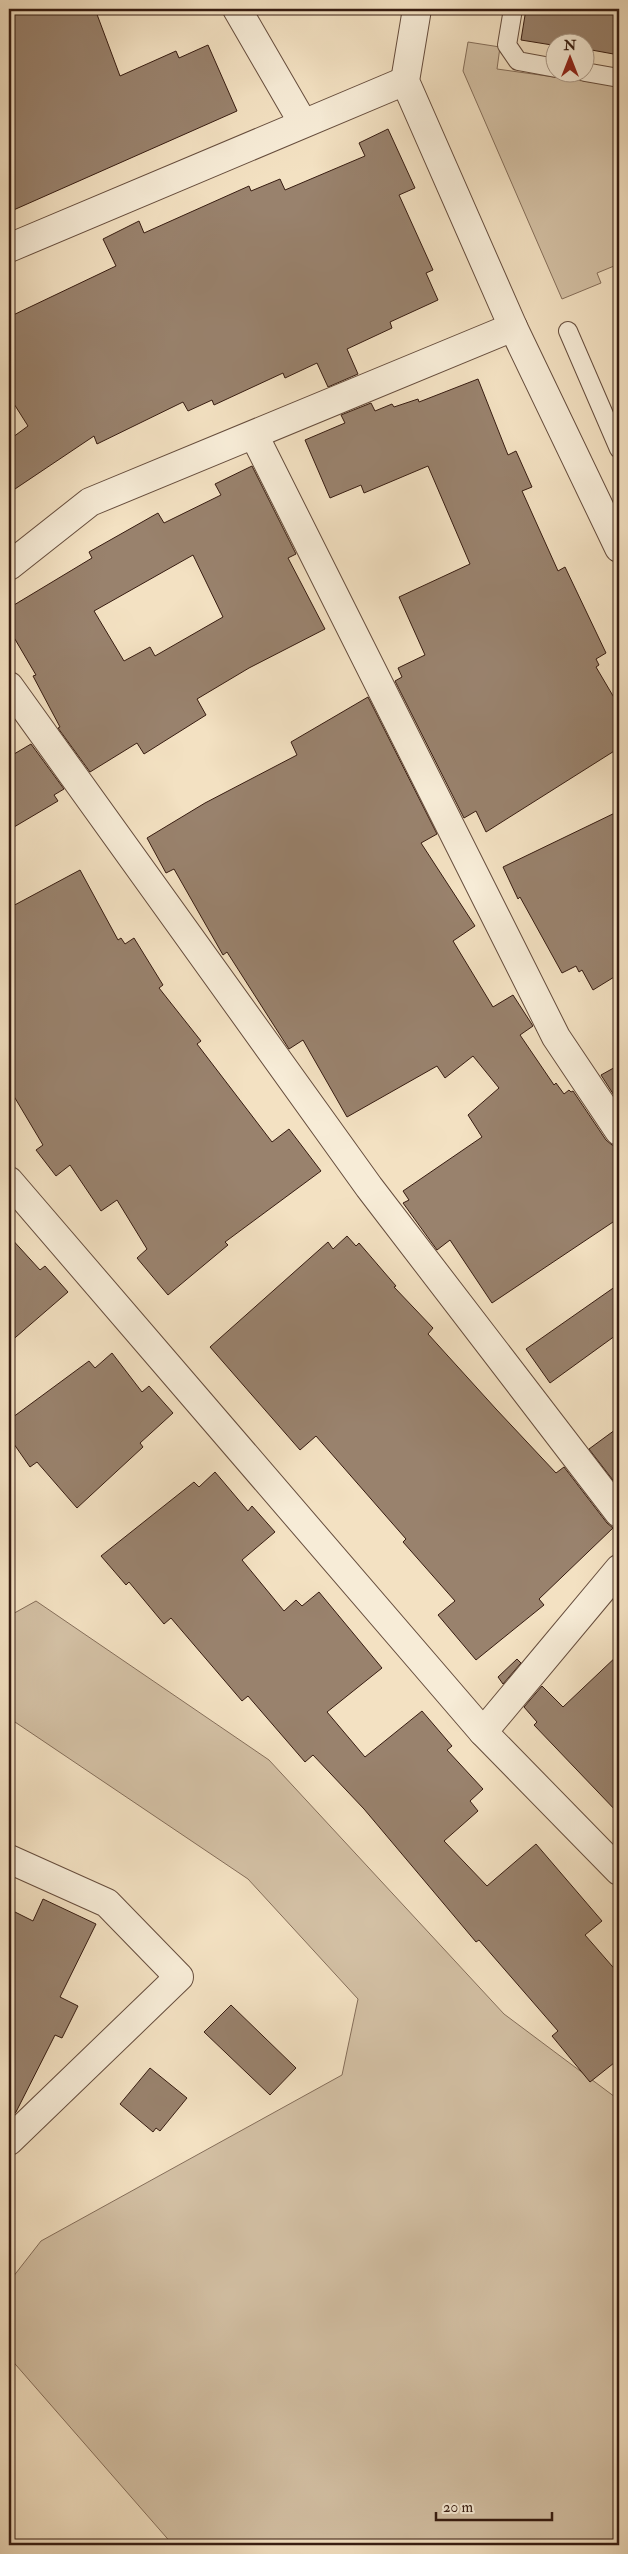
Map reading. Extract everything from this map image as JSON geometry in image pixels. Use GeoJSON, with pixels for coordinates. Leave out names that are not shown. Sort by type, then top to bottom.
{"type":"FeatureCollection","features":[{"type":"Feature","properties":{"kind":"street"},"geometry":{"type":"LineString","coordinates":[[237,9],[303,123]]}},
{"type":"Feature","properties":{"kind":"street"},"geometry":{"type":"LineString","coordinates":[[417,9],[405,82],[513,327],[619,548]]}},
{"type":"Feature","properties":{"kind":"street"},"geometry":{"type":"LineString","coordinates":[[9,248],[303,123],[405,82]]}},
{"type":"Feature","properties":{"kind":"street"},"geometry":{"type":"LineString","coordinates":[[9,566],[90,502],[513,327]]}},
{"type":"Feature","properties":{"kind":"street"},"geometry":{"type":"LineString","coordinates":[[254,435],[556,1037],[619,1131]]}},
{"type":"Feature","properties":{"kind":"street"},"geometry":{"type":"LineString","coordinates":[[9,686],[369,1187],[619,1513]]}},
{"type":"Feature","properties":{"kind":"street"},"geometry":{"type":"LineString","coordinates":[[9,1182],[483,1732],[619,1872]]}},
{"type":"Feature","properties":{"kind":"street"},"geometry":{"type":"LineString","coordinates":[[483,1732],[619,1569]]}},
{"type":"Feature","properties":{"kind":"street"},"geometry":{"type":"LineString","coordinates":[[9,1859],[107,1903],[179,1978],[9,2141]]}},
{"type":"Feature","properties":{"kind":"lane"},"geometry":{"type":"LineString","coordinates":[[513,9],[507,45],[518,62],[546,66]]}},
{"type":"Feature","properties":{"kind":"lane"},"geometry":{"type":"LineString","coordinates":[[596,74],[619,78]]}},
{"type":"Feature","properties":{"kind":"lane"},"geometry":{"type":"LineString","coordinates":[[568,332],[619,448]]}},
{"type":"Feature","properties":{"kind":"shaded area"},"geometry":{"type":"Polygon","coordinates":[[[468,42],[500,47],[497,69],[546,76],[546,82],[590,82],[619,86],[619,264],[597,273],[601,283],[562,299],[463,71],[468,42]]]}},
{"type":"Feature","properties":{"kind":"shaded area"},"geometry":{"type":"Polygon","coordinates":[[[36,1601],[269,1760],[504,2014],[619,2100],[619,2545],[173,2545],[9,2357],[9,2282],[41,2241],[342,2075],[358,1999],[248,1879],[9,1718],[9,1616],[36,1601]]]}},
{"type":"Feature","properties":{"kind":"building"},"geometry":{"type":"Polygon","coordinates":[[[9,9],[95,9],[120,76],[176,51],[179,58],[208,45],[237,111],[9,212],[9,9]]]}},
{"type":"Feature","properties":{"kind":"building"},"geometry":{"type":"Polygon","coordinates":[[[526,9],[619,9],[619,55],[596,51],[596,32],[546,32],[546,44],[521,40],[526,9]]]}},
{"type":"Feature","properties":{"kind":"building"},"geometry":{"type":"Polygon","coordinates":[[[388,129],[415,188],[399,195],[433,270],[426,273],[438,300],[390,322],[392,328],[347,349],[358,374],[328,387],[317,363],[285,378],[283,373],[214,405],[212,400],[188,411],[183,402],[97,444],[94,436],[9,493],[9,440],[28,426],[9,396],[9,317],[116,266],[103,239],[139,221],[144,233],[249,186],[251,191],[280,179],[285,190],[365,156],[359,143],[388,129]]]}},
{"type":"Feature","properties":{"kind":"building"},"geometry":{"type":"Polygon","coordinates":[[[478,379],[508,455],[516,451],[532,487],[522,491],[558,571],[565,567],[606,653],[596,659],[599,665],[596,667],[619,706],[619,748],[486,832],[476,811],[464,818],[395,681],[402,677],[398,668],[425,655],[399,597],[470,564],[428,466],[364,493],[361,485],[330,498],[305,440],[345,423],[341,415],[371,403],[375,411],[392,404],[394,407],[418,399],[419,402],[478,379]]]}},
{"type":"Feature","properties":{"kind":"building"},"geometry":{"type":"Polygon","coordinates":[[[252,466],[296,554],[288,558],[325,629],[249,668],[197,699],[206,715],[144,754],[137,743],[90,772],[58,728],[60,727],[33,676],[36,675],[9,629],[9,608],[92,558],[89,552],[158,513],[164,523],[221,495],[215,484],[252,466]],[[193,555],[94,611],[124,661],[150,647],[155,656],[223,617],[193,555]]]}},
{"type":"Feature","properties":{"kind":"building"},"geometry":{"type":"Polygon","coordinates":[[[368,697],[437,834],[421,843],[475,926],[453,941],[493,1007],[513,995],[533,1026],[520,1035],[554,1085],[556,1083],[564,1094],[569,1090],[573,1091],[606,1140],[612,1145],[619,1146],[619,1218],[492,1303],[450,1240],[437,1250],[403,1203],[409,1200],[403,1191],[482,1137],[468,1115],[499,1088],[473,1056],[445,1078],[437,1066],[347,1117],[303,1040],[289,1049],[227,952],[223,955],[174,869],[166,873],[147,838],[205,803],[297,755],[291,742],[368,697]]]}},
{"type":"Feature","properties":{"kind":"building"},"geometry":{"type":"Polygon","coordinates":[[[31,744],[64,789],[54,795],[58,801],[9,830],[9,757],[31,744]]]}},
{"type":"Feature","properties":{"kind":"building"},"geometry":{"type":"Polygon","coordinates":[[[619,811],[619,974],[593,990],[582,970],[579,972],[576,966],[562,973],[520,897],[518,899],[503,867],[619,811]]]}},
{"type":"Feature","properties":{"kind":"building"},"geometry":{"type":"Polygon","coordinates":[[[80,870],[118,940],[121,938],[125,944],[134,938],[163,985],[159,988],[201,1041],[197,1044],[272,1142],[289,1129],[321,1171],[225,1242],[228,1245],[168,1295],[137,1258],[147,1249],[117,1200],[101,1211],[70,1165],[56,1176],[36,1150],[43,1145],[9,1088],[9,908],[80,870]]]}},
{"type":"Feature","properties":{"kind":"building"},"geometry":{"type":"Polygon","coordinates":[[[619,1065],[619,1103],[601,1075],[619,1065]]]}},
{"type":"Feature","properties":{"kind":"building"},"geometry":{"type":"Polygon","coordinates":[[[9,1236],[40,1270],[45,1266],[68,1292],[9,1343],[9,1236]]]}},
{"type":"Feature","properties":{"kind":"building"},"geometry":{"type":"Polygon","coordinates":[[[347,1236],[356,1246],[359,1243],[396,1286],[394,1287],[433,1328],[428,1334],[496,1409],[556,1473],[564,1467],[607,1523],[613,1528],[539,1599],[544,1605],[476,1660],[438,1615],[455,1601],[403,1542],[406,1539],[316,1436],[300,1450],[210,1347],[328,1242],[333,1249],[347,1236]]]}},
{"type":"Feature","properties":{"kind":"building"},"geometry":{"type":"Polygon","coordinates":[[[619,1284],[619,1333],[550,1383],[526,1349],[619,1284]]]}},
{"type":"Feature","properties":{"kind":"building"},"geometry":{"type":"Polygon","coordinates":[[[112,1353],[142,1392],[149,1386],[173,1413],[140,1443],[143,1447],[77,1508],[37,1462],[30,1467],[9,1437],[9,1420],[89,1361],[95,1368],[112,1353]]]}},
{"type":"Feature","properties":{"kind":"building"},"geometry":{"type":"Polygon","coordinates":[[[619,1427],[619,1488],[589,1449],[619,1427]]]}},
{"type":"Feature","properties":{"kind":"building"},"geometry":{"type":"Polygon","coordinates":[[[215,1472],[248,1511],[252,1506],[275,1532],[242,1560],[284,1611],[296,1600],[302,1606],[319,1592],[382,1668],[327,1712],[365,1757],[422,1711],[452,1746],[447,1750],[483,1789],[470,1801],[478,1811],[444,1841],[487,1886],[536,1844],[602,1921],[585,1935],[619,1974],[619,2059],[590,2082],[552,2036],[558,2031],[479,1940],[476,1942],[364,1809],[313,1755],[305,1762],[248,1696],[242,1701],[171,1618],[164,1624],[129,1582],[126,1585],[101,1556],[194,1482],[199,1487],[215,1472]]]}},
{"type":"Feature","properties":{"kind":"building"},"geometry":{"type":"Polygon","coordinates":[[[619,1654],[619,1814],[534,1725],[537,1722],[524,1707],[542,1686],[563,1707],[619,1654]]]}},
{"type":"Feature","properties":{"kind":"building"},"geometry":{"type":"Polygon","coordinates":[[[517,1659],[521,1663],[503,1684],[498,1677],[517,1659]]]}},
{"type":"Feature","properties":{"kind":"building"},"geometry":{"type":"Polygon","coordinates":[[[43,1899],[96,1924],[60,1997],[78,2006],[62,2038],[55,2035],[16,2112],[9,2120],[9,1909],[33,1921],[43,1899]]]}},
{"type":"Feature","properties":{"kind":"building"},"geometry":{"type":"Polygon","coordinates":[[[231,2005],[296,2068],[270,2095],[204,2032],[231,2005]]]}},
{"type":"Feature","properties":{"kind":"building"},"geometry":{"type":"Polygon","coordinates":[[[150,2068],[187,2098],[160,2131],[156,2128],[153,2132],[120,2104],[150,2068]]]}}]}
